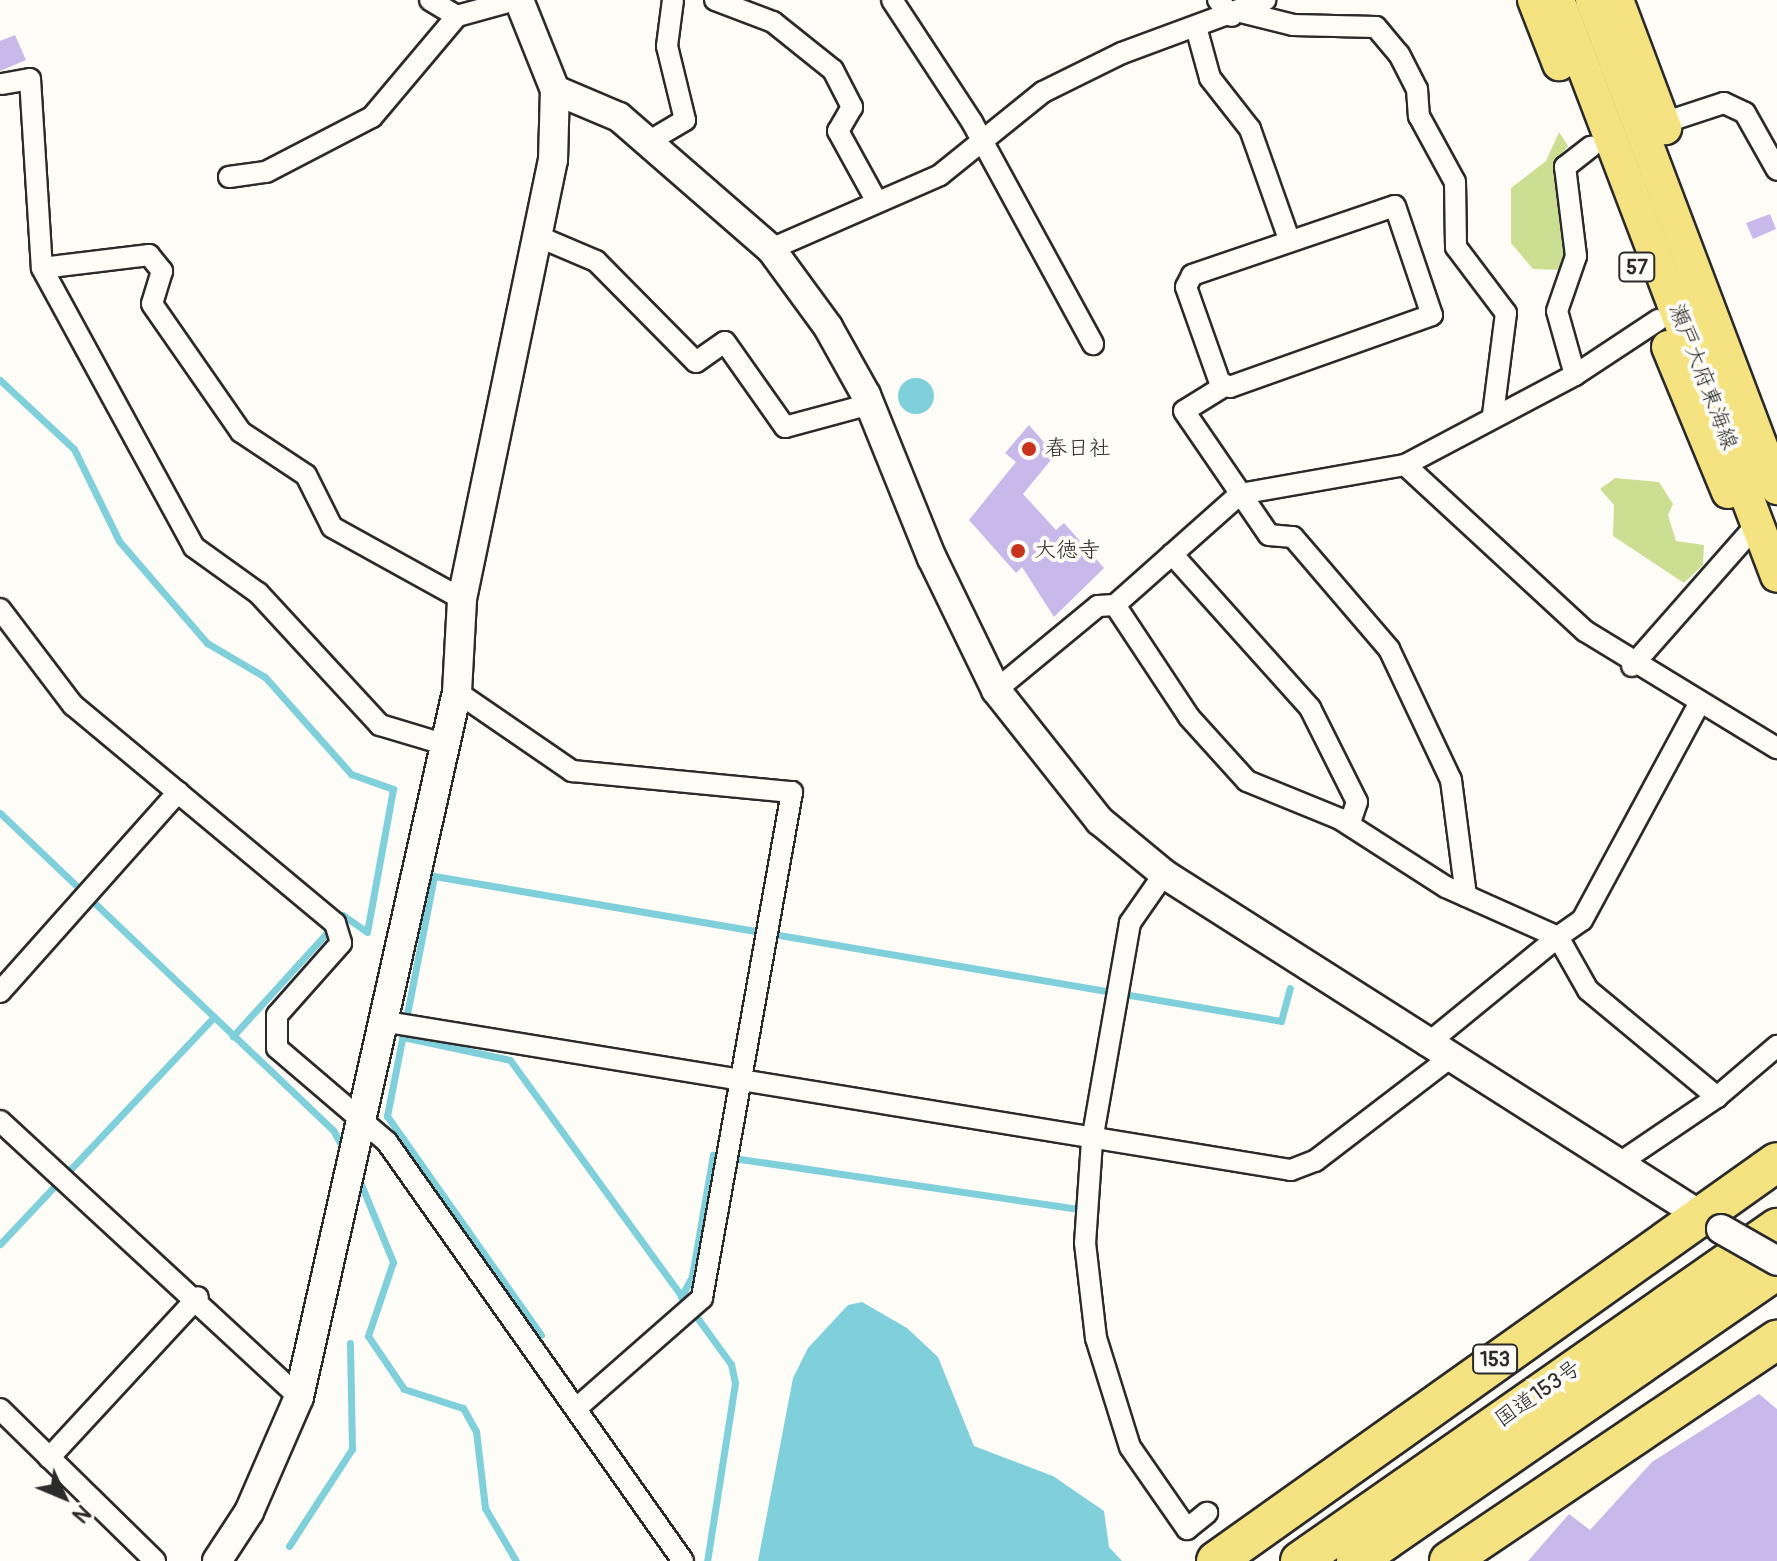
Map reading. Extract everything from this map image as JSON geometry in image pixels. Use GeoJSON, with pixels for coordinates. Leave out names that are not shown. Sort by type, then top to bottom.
{"type":"FeatureCollection","features":[{"type":"Feature","properties":{"kind":"highway","name":"153"},"geometry":{"type":"LineString","coordinates":[[1216,1561],[1709,1221],[1777,1162]]}},
{"type":"Feature","properties":{"kind":"highway","name":"国道153号"},"geometry":{"type":"LineString","coordinates":[[1300,1561],[1777,1228]]}},
{"type":"Feature","properties":{"kind":"highway","name":"国道153号"},"geometry":{"type":"LineString","coordinates":[[1356,1561],[1777,1270]]}},
{"type":"Feature","properties":{"kind":"highway"},"geometry":{"type":"LineString","coordinates":[[1449,1561],[1777,1340]]}},
{"type":"Feature","properties":{"kind":"main road","name":"57"},"geometry":{"type":"LineString","coordinates":[[1534,0],[1708,452],[1733,502],[1757,524]]}},
{"type":"Feature","properties":{"kind":"main road","name":"瀬戸大府東海線"},"geometry":{"type":"LineString","coordinates":[[1558,0],[1777,488]]}},
{"type":"Feature","properties":{"kind":"main road","name":"瀬戸大府東海線"},"geometry":{"type":"LineString","coordinates":[[1592,0],[1753,431],[1757,524],[1777,576]]}},
{"type":"Feature","properties":{"kind":"main road","name":"57"},"geometry":{"type":"LineString","coordinates":[[1617,0],[1663,123],[1753,431]]}},
{"type":"Feature","properties":{"kind":"street"},"geometry":{"type":"LineString","coordinates":[[430,0],[457,16]]}},
{"type":"Feature","properties":{"kind":"street"},"geometry":{"type":"LineString","coordinates":[[217,1561],[249,1512],[299,1397],[363,1118],[440,743],[457,692],[462,599],[553,160],[555,90],[517,0],[457,16],[372,117],[266,172],[229,177]]}},
{"type":"Feature","properties":{"kind":"street"},"geometry":{"type":"LineString","coordinates":[[648,142],[685,120],[667,46],[673,0]]}},
{"type":"Feature","properties":{"kind":"street"},"geometry":{"type":"LineString","coordinates":[[715,0],[773,22],[833,70],[852,107],[838,131],[876,200]]}},
{"type":"Feature","properties":{"kind":"street"},"geometry":{"type":"LineString","coordinates":[[892,0],[980,138],[1093,344]]}},
{"type":"Feature","properties":{"kind":"street"},"geometry":{"type":"LineString","coordinates":[[1218,0],[1236,14],[1293,25],[1376,27],[1399,54],[1417,89],[1419,116],[1455,182],[1456,247],[1506,313],[1493,415]]}},
{"type":"Feature","properties":{"kind":"street"},"geometry":{"type":"LineString","coordinates":[[771,249],[876,200],[940,175],[980,138],[1043,92],[1265,0]]}},
{"type":"Feature","properties":{"kind":"street"},"geometry":{"type":"LineString","coordinates":[[1196,27],[1210,78],[1250,129],[1289,239]]}},
{"type":"Feature","properties":{"kind":"street"},"geometry":{"type":"LineString","coordinates":[[2,84],[30,79],[42,268],[194,547],[258,593],[380,725],[440,743]]}},
{"type":"Feature","properties":{"kind":"street"},"geometry":{"type":"LineString","coordinates":[[555,90],[596,101],[771,249],[828,327],[870,404],[932,558],[996,690],[1100,821],[1164,874],[1437,1053],[1621,1162],[1709,1221],[1777,1261]]}},
{"type":"Feature","properties":{"kind":"street"},"geometry":{"type":"LineString","coordinates":[[1663,123],[1724,103],[1745,113],[1777,170]]}},
{"type":"Feature","properties":{"kind":"street"},"geometry":{"type":"LineString","coordinates":[[1575,375],[1557,311],[1576,256],[1565,167],[1591,147]]}},
{"type":"Feature","properties":{"kind":"street"},"geometry":{"type":"LineString","coordinates":[[1226,385],[1186,287],[1192,275],[1289,239],[1400,209],[1432,315],[1226,385],[1184,411],[1238,496],[1269,535],[1293,537],[1389,649],[1451,780],[1466,896]]}},
{"type":"Feature","properties":{"kind":"street"},"geometry":{"type":"LineString","coordinates":[[537,236],[596,261],[696,362],[725,342],[785,427],[870,404]]}},
{"type":"Feature","properties":{"kind":"street"},"geometry":{"type":"LineString","coordinates":[[42,268],[149,255],[162,271],[152,304],[241,432],[306,475],[332,527],[462,599]]}},
{"type":"Feature","properties":{"kind":"street"},"geometry":{"type":"LineString","coordinates":[[996,690],[1098,606],[1115,605],[1238,496],[1405,465],[1493,415],[1575,375],[1658,320]]}},
{"type":"Feature","properties":{"kind":"street"},"geometry":{"type":"LineString","coordinates":[[1405,465],[1632,666],[1777,748]]}},
{"type":"Feature","properties":{"kind":"street"},"geometry":{"type":"LineString","coordinates":[[1632,666],[1757,524]]}},
{"type":"Feature","properties":{"kind":"street"},"geometry":{"type":"LineString","coordinates":[[1172,554],[1310,708],[1357,802],[1349,825]]}},
{"type":"Feature","properties":{"kind":"street"},"geometry":{"type":"LineString","coordinates":[[1115,605],[1189,717],[1247,781],[1349,825],[1466,896],[1558,937],[1588,990],[1717,1097]]}},
{"type":"Feature","properties":{"kind":"street"},"geometry":{"type":"LineString","coordinates":[[0,609],[73,705],[335,923],[341,943],[277,1015],[277,1048],[363,1118],[577,1408],[683,1561]]}},
{"type":"Feature","properties":{"kind":"street"},"geometry":{"type":"LineString","coordinates":[[457,692],[572,771],[792,792],[702,1298],[577,1408]]}},
{"type":"Feature","properties":{"kind":"street"},"geometry":{"type":"LineString","coordinates":[[381,1021],[1092,1141],[1291,1170],[1315,1161],[1437,1053],[1558,937],[1582,920],[1700,702]]}},
{"type":"Feature","properties":{"kind":"street"},"geometry":{"type":"LineString","coordinates":[[0,992],[178,792]]}},
{"type":"Feature","properties":{"kind":"street"},"geometry":{"type":"LineString","coordinates":[[1164,874],[1130,923],[1092,1141],[1085,1243],[1114,1410],[1130,1447],[1187,1529],[1207,1513]]}},
{"type":"Feature","properties":{"kind":"street"},"geometry":{"type":"LineString","coordinates":[[1621,1162],[1717,1097],[1777,1046]]}},
{"type":"Feature","properties":{"kind":"street"},"geometry":{"type":"LineString","coordinates":[[0,1121],[198,1297],[299,1397]]}},
{"type":"Feature","properties":{"kind":"street"},"geometry":{"type":"LineString","coordinates":[[49,1458],[198,1297]]}},
{"type":"Feature","properties":{"kind":"street"},"geometry":{"type":"LineString","coordinates":[[0,1409],[155,1561]]}},
{"type":"Feature","properties":{"kind":"green space"},"geometry":{"type":"Polygon","coordinates":[[[1559,132],[1568,146],[1562,153],[1572,256],[1565,270],[1533,269],[1511,243],[1511,188],[1546,161],[1559,132]]]}},
{"type":"Feature","properties":{"kind":"green space"},"geometry":{"type":"Polygon","coordinates":[[[1615,478],[1659,482],[1673,504],[1668,515],[1676,541],[1704,545],[1703,565],[1684,583],[1613,536],[1614,505],[1600,489],[1615,478]]]}},
{"type":"Feature","properties":{"kind":"water"},"geometry":{"type":"Polygon","coordinates":[[[916,378],[929,383],[934,396],[929,409],[916,414],[903,409],[898,396],[903,383],[916,378]]]}},
{"type":"Feature","properties":{"kind":"water"},"geometry":{"type":"Polygon","coordinates":[[[862,1302],[907,1328],[938,1357],[974,1446],[1053,1476],[1104,1511],[1109,1547],[1122,1561],[758,1561],[793,1378],[808,1348],[848,1305],[862,1302]]]}},
{"type":"Feature","properties":{"kind":"building"},"geometry":{"type":"Polygon","coordinates":[[[15,35],[26,60],[0,71],[0,41],[15,35]]]}},
{"type":"Feature","properties":{"kind":"building"},"geometry":{"type":"Polygon","coordinates":[[[1770,214],[1776,229],[1753,239],[1746,223],[1770,214]]]}},
{"type":"Feature","properties":{"kind":"building","name":"大徳寺"},"geometry":{"type":"Polygon","coordinates":[[[1029,425],[1055,455],[1023,494],[1056,530],[1064,523],[1104,568],[1054,617],[1022,567],[1016,573],[969,520],[1016,462],[1005,453],[1029,425]]]}},
{"type":"Feature","properties":{"kind":"building"},"geometry":{"type":"Polygon","coordinates":[[[1759,1394],[1777,1409],[1777,1561],[1528,1561],[1569,1514],[1590,1530],[1652,1462],[1759,1394]]]}},
{"type":"Feature","properties":{"kind":"waterway"},"geometry":{"type":"LineString","coordinates":[[0,380],[74,449],[119,541],[207,643],[265,677],[351,774],[393,789],[367,932],[343,915],[233,1036]]}},
{"type":"Feature","properties":{"kind":"waterway"},"geometry":{"type":"LineString","coordinates":[[0,813],[333,1130],[345,1152]]}},
{"type":"Feature","properties":{"kind":"waterway"},"geometry":{"type":"LineString","coordinates":[[541,1335],[387,1116],[434,876],[1281,1021],[1290,988]]}},
{"type":"Feature","properties":{"kind":"waterway"},"geometry":{"type":"LineString","coordinates":[[0,1244],[214,1017]]}},
{"type":"Feature","properties":{"kind":"waterway"},"geometry":{"type":"LineString","coordinates":[[403,1037],[510,1060],[731,1364],[735,1383],[707,1561]]}},
{"type":"Feature","properties":{"kind":"waterway"},"geometry":{"type":"LineString","coordinates":[[681,1297],[692,1276],[713,1155],[1077,1209]]}},
{"type":"Feature","properties":{"kind":"waterway"},"geometry":{"type":"LineString","coordinates":[[358,1177],[393,1262],[368,1336],[404,1389],[463,1408],[476,1431],[485,1508],[516,1561]]}},
{"type":"Feature","properties":{"kind":"waterway"},"geometry":{"type":"LineString","coordinates":[[289,1546],[352,1449],[350,1343]]}},
{"type":"Feature","properties":{"kind":"place","name":"春日社"},"geometry":{"type":"Point","coordinates":[1029,449]}},
{"type":"Feature","properties":{"kind":"place","name":"大徳寺"},"geometry":{"type":"Point","coordinates":[1018,551]}}]}
